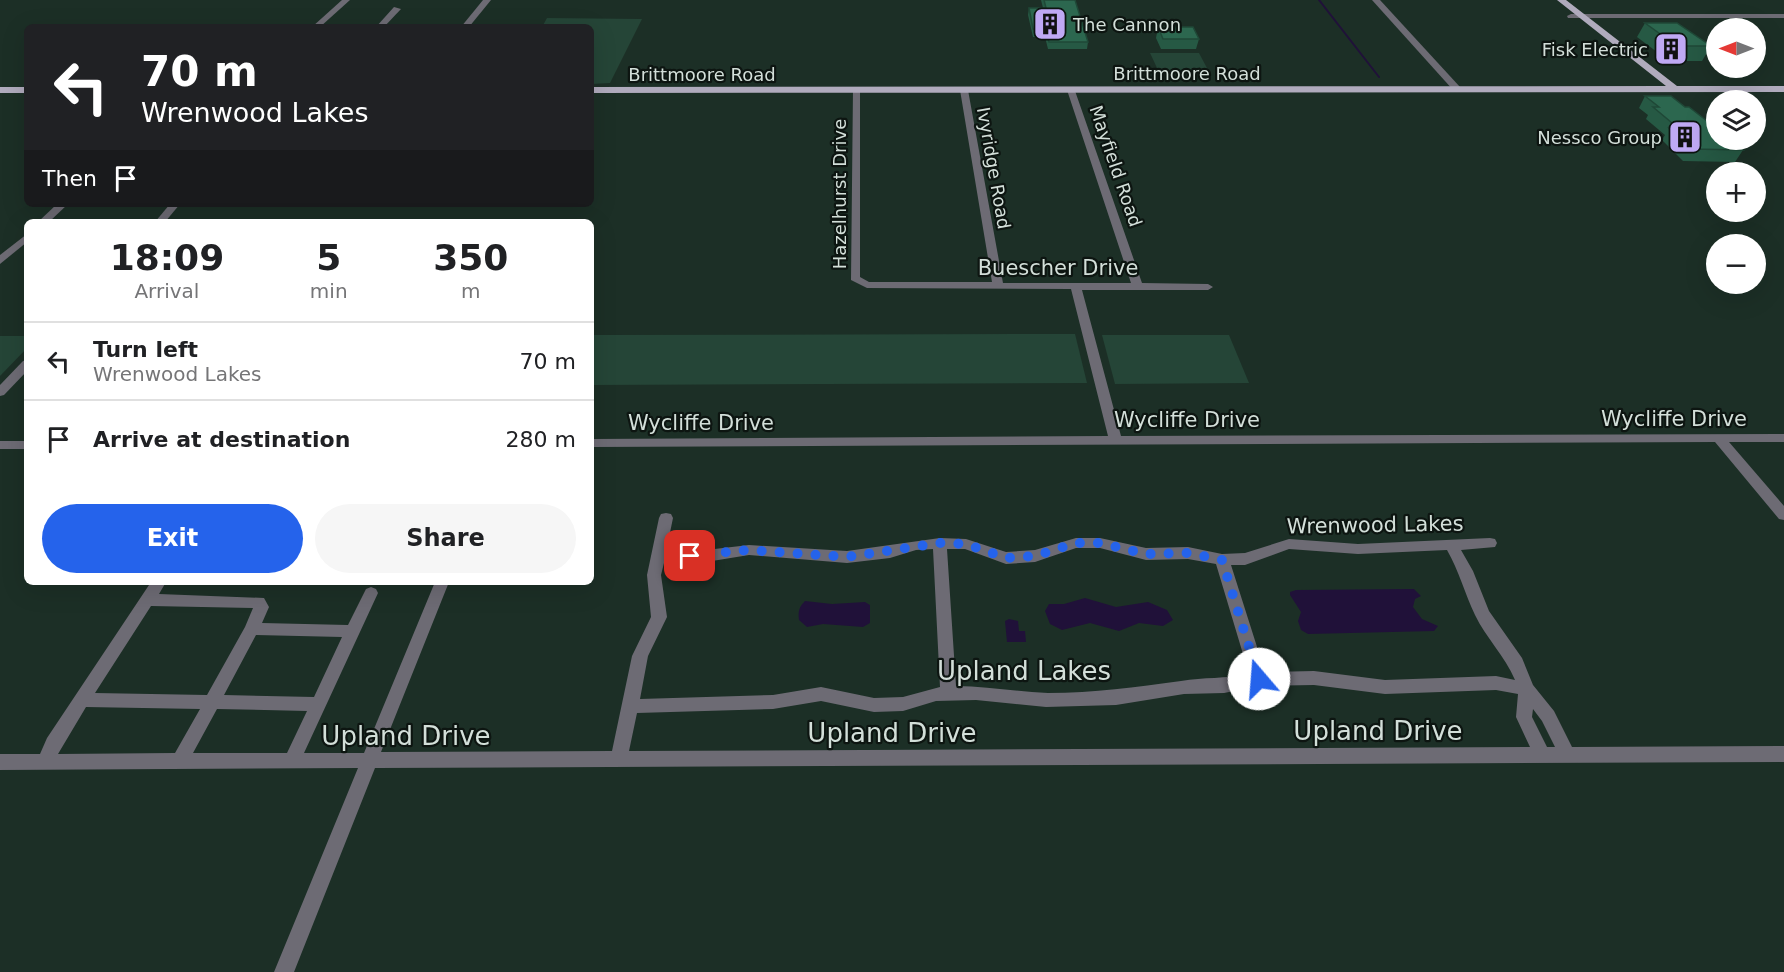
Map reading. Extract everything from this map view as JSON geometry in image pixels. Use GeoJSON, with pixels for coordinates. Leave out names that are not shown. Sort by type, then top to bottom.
{"type":"FeatureCollection","features":[{"type":"Feature","properties":{"kind":"main road"},"geometry":{"type":"LineString","coordinates":[[1551,0],[1662,89]]}},
{"type":"Feature","properties":{"kind":"main road"},"geometry":{"type":"LineString","coordinates":[[1561,0],[1675,89]]}},
{"type":"Feature","properties":{"kind":"main road","name":"Brittmoore Road"},"geometry":{"type":"LineString","coordinates":[[594,90],[1784,89]]}},
{"type":"Feature","properties":{"kind":"main road"},"geometry":{"type":"LineString","coordinates":[[0,90],[24,90]]}},
{"type":"Feature","properties":{"kind":"street"},"geometry":{"type":"LineString","coordinates":[[319,24],[346,0]]}},
{"type":"Feature","properties":{"kind":"street"},"geometry":{"type":"LineString","coordinates":[[467,24],[487,0]]}},
{"type":"Feature","properties":{"kind":"street"},"geometry":{"type":"LineString","coordinates":[[1376,0],[1457,89]]}},
{"type":"Feature","properties":{"kind":"street"},"geometry":{"type":"LineString","coordinates":[[383,24],[398,9]]}},
{"type":"Feature","properties":{"kind":"street"},"geometry":{"type":"LineString","coordinates":[[1571,16],[1784,16]]}},
{"type":"Feature","properties":{"kind":"street","name":"Hazelhurst Drive"},"geometry":{"type":"LineString","coordinates":[[856,90],[855,278],[867,285],[908,285]]}},
{"type":"Feature","properties":{"kind":"street","name":"Ivyridge Road"},"geometry":{"type":"LineString","coordinates":[[964,90],[998,287]]}},
{"type":"Feature","properties":{"kind":"street","name":"Mayfield Road"},"geometry":{"type":"LineString","coordinates":[[1071,90],[1138,287]]}},
{"type":"Feature","properties":{"kind":"street"},"geometry":{"type":"LineString","coordinates":[[46,219],[60,207]]}},
{"type":"Feature","properties":{"kind":"street"},"geometry":{"type":"LineString","coordinates":[[162,219],[172,207]]}},
{"type":"Feature","properties":{"kind":"street"},"geometry":{"type":"LineString","coordinates":[[0,261],[24,240]]}},
{"type":"Feature","properties":{"kind":"street","name":"Buescher Drive"},"geometry":{"type":"LineString","coordinates":[[908,285],[1076,288],[1208,287]]}},
{"type":"Feature","properties":{"kind":"street"},"geometry":{"type":"LineString","coordinates":[[1076,288],[1116,440]]}},
{"type":"Feature","properties":{"kind":"street"},"geometry":{"type":"LineString","coordinates":[[0,392],[24,367]]}},
{"type":"Feature","properties":{"kind":"street","name":"Wycliffe Drive"},"geometry":{"type":"LineString","coordinates":[[594,443],[1784,438]]}},
{"type":"Feature","properties":{"kind":"street"},"geometry":{"type":"LineString","coordinates":[[1719,439],[1784,515]]}},
{"type":"Feature","properties":{"kind":"street"},"geometry":{"type":"LineString","coordinates":[[0,445],[24,445]]}},
{"type":"Feature","properties":{"kind":"street"},"geometry":{"type":"LineString","coordinates":[[619,760],[640,656],[659,617],[654,575],[666,518]]}},
{"type":"Feature","properties":{"kind":"street"},"geometry":{"type":"LineString","coordinates":[[940,543],[948,693]]}},
{"type":"Feature","properties":{"kind":"street","name":"Wrenwood Lakes"},"geometry":{"type":"LineString","coordinates":[[658,558],[706,556],[748,550],[847,557],[940,543],[966,544],[1006,558],[1035,556],[1076,543],[1100,543],[1146,554],[1188,553],[1222,560],[1245,558],[1289,544],[1358,549],[1490,543]]}},
{"type":"Feature","properties":{"kind":"street"},"geometry":{"type":"LineString","coordinates":[[1451,545],[1467,571],[1482,614],[1516,663],[1527,689],[1548,716],[1567,754]]}},
{"type":"Feature","properties":{"kind":"street"},"geometry":{"type":"LineString","coordinates":[[1222,560],[1259,679]]}},
{"type":"Feature","properties":{"kind":"street"},"geometry":{"type":"LineString","coordinates":[[46,762],[53,743],[157,585]]}},
{"type":"Feature","properties":{"kind":"street"},"geometry":{"type":"LineString","coordinates":[[284,972],[441,585]]}},
{"type":"Feature","properties":{"kind":"street"},"geometry":{"type":"LineString","coordinates":[[291,762],[371,592]]}},
{"type":"Feature","properties":{"kind":"street"},"geometry":{"type":"LineString","coordinates":[[147,600],[259,602],[261,607],[252,629],[180,761]]}},
{"type":"Feature","properties":{"kind":"street"},"geometry":{"type":"LineString","coordinates":[[252,629],[351,631]]}},
{"type":"Feature","properties":{"kind":"street","name":"Upland Lakes"},"geometry":{"type":"LineString","coordinates":[[630,705],[773,702],[821,693],[874,705],[903,704],[936,693],[976,693],[1046,700],[1116,698],[1184,687],[1224,686],[1259,679],[1314,678],[1385,687],[1496,683],[1527,689]]}},
{"type":"Feature","properties":{"kind":"street"},"geometry":{"type":"LineString","coordinates":[[1527,689],[1524,717],[1542,754]]}},
{"type":"Feature","properties":{"kind":"street"},"geometry":{"type":"LineString","coordinates":[[81,700],[317,704]]}},
{"type":"Feature","properties":{"kind":"street","name":"Upland Drive"},"geometry":{"type":"LineString","coordinates":[[0,762],[1784,754]]}},
{"type":"Feature","properties":{"kind":"green space"},"geometry":{"type":"Polygon","coordinates":[[[547,18],[642,19],[610,83],[594,84],[594,24],[544,24],[547,18]]]}},
{"type":"Feature","properties":{"kind":"green space"},"geometry":{"type":"Polygon","coordinates":[[[1150,53],[1199,53],[1208,70],[1158,70],[1150,53]]]}},
{"type":"Feature","properties":{"kind":"green space"},"geometry":{"type":"Polygon","coordinates":[[[1075,334],[1087,383],[594,385],[594,335],[1075,334]]]}},
{"type":"Feature","properties":{"kind":"green space"},"geometry":{"type":"Polygon","coordinates":[[[1102,335],[1229,335],[1249,383],[1115,384],[1102,335]]]}},
{"type":"Feature","properties":{"kind":"green space"},"geometry":{"type":"Polygon","coordinates":[[[0,336],[24,336],[24,351],[0,376],[0,336]]]}},
{"type":"Feature","properties":{"kind":"shaded area"},"geometry":{"type":"Polygon","coordinates":[[[1414,589],[1421,596],[1415,599],[1413,607],[1422,619],[1438,626],[1434,631],[1308,634],[1301,630],[1298,621],[1301,612],[1290,595],[1290,592],[1296,590],[1414,589]]]}},
{"type":"Feature","properties":{"kind":"shaded area"},"geometry":{"type":"Polygon","coordinates":[[[1085,598],[1116,607],[1148,602],[1167,610],[1173,620],[1163,626],[1139,623],[1119,631],[1090,623],[1062,630],[1050,624],[1045,611],[1049,604],[1064,604],[1085,598]]]}},
{"type":"Feature","properties":{"kind":"shaded area"},"geometry":{"type":"Polygon","coordinates":[[[805,601],[832,604],[865,602],[870,605],[870,623],[863,627],[823,624],[807,627],[799,620],[800,607],[805,601]]]}},
{"type":"Feature","properties":{"kind":"shaded area"},"geometry":{"type":"Polygon","coordinates":[[[1009,619],[1018,621],[1019,631],[1025,631],[1026,642],[1007,642],[1005,621],[1009,619]]]}},
{"type":"Feature","properties":{"kind":"building","name":"The Cannon"},"geometry":{"type":"Polygon","coordinates":[[[1044,0],[1075,0],[1088,42],[1049,42],[1046,30],[1033,29],[1029,8],[1046,8],[1044,0]]]}},
{"type":"Feature","properties":{"kind":"building"},"geometry":{"type":"Polygon","coordinates":[[[1645,23],[1677,23],[1706,43],[1706,46],[1677,46],[1645,23]]]}},
{"type":"Feature","properties":{"kind":"building"},"geometry":{"type":"Polygon","coordinates":[[[1158,27],[1193,27],[1199,39],[1163,39],[1158,27]]]}},
{"type":"Feature","properties":{"kind":"building"},"geometry":{"type":"Polygon","coordinates":[[[1645,96],[1671,96],[1706,120],[1706,149],[1691,149],[1669,128],[1678,128],[1653,107],[1659,107],[1645,96]]]}},
{"type":"Feature","properties":{"kind":"waterway"},"geometry":{"type":"LineString","coordinates":[[1319,0],[1379,77]]}},
{"type":"Feature","properties":{"kind":"place","name":"The Cannon"},"geometry":{"type":"Point","coordinates":[1050,24]}},
{"type":"Feature","properties":{"kind":"place","name":"Fisk Electric"},"geometry":{"type":"Point","coordinates":[1671,49]}},
{"type":"Feature","properties":{"kind":"place","name":"Nessco Group"},"geometry":{"type":"Point","coordinates":[1685,137]}},
{"type":"Feature","properties":{"kind":"route"},"geometry":{"type":"LineString","coordinates":[[690,556],[748,550],[847,557],[940,543],[966,544],[1006,558],[1035,556],[1076,543],[1100,543],[1146,554],[1188,553],[1222,560],[1259,679]]}}]}
